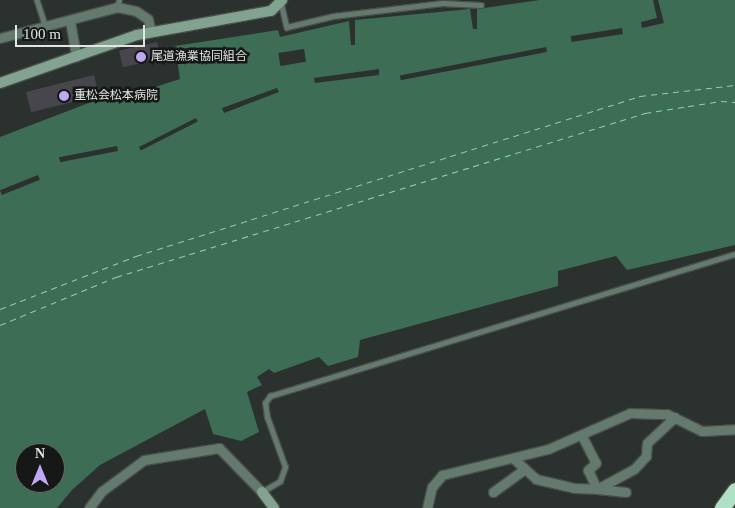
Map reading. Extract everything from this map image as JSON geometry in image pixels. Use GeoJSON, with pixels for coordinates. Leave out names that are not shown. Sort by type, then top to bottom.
{"type":"FeatureCollection","features":[{"type":"Feature","properties":{"kind":"highway"},"geometry":{"type":"LineString","coordinates":[[722,508],[735,490]]}},
{"type":"Feature","properties":{"kind":"street"},"geometry":{"type":"LineString","coordinates":[[0,84],[76,56],[151,32],[257,15],[271,11],[281,1]]}},
{"type":"Feature","properties":{"kind":"street"},"geometry":{"type":"LineString","coordinates":[[0,38],[46,28],[118,4],[148,19],[151,32]]}},
{"type":"Feature","properties":{"kind":"street"},"geometry":{"type":"LineString","coordinates":[[70,21],[76,56]]}},
{"type":"Feature","properties":{"kind":"street"},"geometry":{"type":"LineString","coordinates":[[427,508],[432,487],[442,475],[514,459],[582,436],[635,412],[660,412],[675,417],[702,431],[735,429]]}},
{"type":"Feature","properties":{"kind":"street"},"geometry":{"type":"LineString","coordinates":[[598,490],[634,469],[646,456],[648,443],[675,417]]}},
{"type":"Feature","properties":{"kind":"street"},"geometry":{"type":"LineString","coordinates":[[582,436],[596,463],[588,470],[598,490]]}},
{"type":"Feature","properties":{"kind":"street"},"geometry":{"type":"LineString","coordinates":[[90,508],[102,491],[144,460],[219,448],[262,492],[274,508]]}},
{"type":"Feature","properties":{"kind":"street"},"geometry":{"type":"LineString","coordinates":[[514,459],[523,470],[536,479],[574,488],[626,492]]}},
{"type":"Feature","properties":{"kind":"street"},"geometry":{"type":"LineString","coordinates":[[493,492],[523,470]]}},
{"type":"Feature","properties":{"kind":"lane"},"geometry":{"type":"LineString","coordinates":[[37,0],[46,28]]}},
{"type":"Feature","properties":{"kind":"lane"},"geometry":{"type":"LineString","coordinates":[[281,1],[287,27],[333,16],[442,2],[481,5]]}},
{"type":"Feature","properties":{"kind":"lane"},"geometry":{"type":"LineString","coordinates":[[262,492],[280,481],[285,467],[267,417],[265,403],[270,396],[735,254]]}},
{"type":"Feature","properties":{"kind":"shaded area"},"geometry":{"type":"Polygon","coordinates":[[[540,0],[735,0],[735,245],[627,270],[616,256],[558,271],[558,286],[360,340],[358,357],[328,366],[319,357],[274,373],[269,369],[257,377],[262,385],[247,392],[259,432],[241,441],[213,434],[205,409],[100,465],[72,490],[57,508],[0,508],[0,137],[112,94],[115,100],[180,79],[175,46],[278,30],[280,37],[349,21],[351,45],[355,45],[355,20],[470,9],[473,29],[477,29],[477,9],[540,0]]]}},
{"type":"Feature","properties":{"kind":"pier"},"geometry":{"type":"Polygon","coordinates":[[[653,0],[658,0],[664,23],[642,28],[641,22],[657,18],[653,0]]]}},
{"type":"Feature","properties":{"kind":"pier"},"geometry":{"type":"Polygon","coordinates":[[[622,28],[623,34],[572,42],[571,36],[622,28]]]}},
{"type":"Feature","properties":{"kind":"pier"},"geometry":{"type":"Polygon","coordinates":[[[546,47],[547,52],[401,80],[400,75],[546,47]]]}},
{"type":"Feature","properties":{"kind":"pier"},"geometry":{"type":"Polygon","coordinates":[[[304,49],[306,62],[280,66],[278,53],[304,49]]]}},
{"type":"Feature","properties":{"kind":"pier"},"geometry":{"type":"Polygon","coordinates":[[[379,69],[379,75],[315,83],[314,78],[379,69]]]}},
{"type":"Feature","properties":{"kind":"pier"},"geometry":{"type":"Polygon","coordinates":[[[277,88],[279,92],[224,113],[222,108],[277,88]]]}},
{"type":"Feature","properties":{"kind":"pier"},"geometry":{"type":"Polygon","coordinates":[[[196,118],[198,122],[141,151],[139,147],[196,118]]]}},
{"type":"Feature","properties":{"kind":"pier"},"geometry":{"type":"Polygon","coordinates":[[[117,146],[118,151],[60,162],[59,157],[117,146]]]}},
{"type":"Feature","properties":{"kind":"pier"},"geometry":{"type":"Polygon","coordinates":[[[38,175],[40,180],[2,195],[0,190],[38,175]]]}},
{"type":"Feature","properties":{"kind":"building","name":"尾道漁業協同組合"},"geometry":{"type":"Polygon","coordinates":[[[157,42],[161,59],[123,67],[119,51],[157,42]]]}},
{"type":"Feature","properties":{"kind":"building","name":"重松会松本病院"},"geometry":{"type":"Polygon","coordinates":[[[94,75],[99,95],[31,112],[26,92],[94,75]]]}},
{"type":"Feature","properties":{"kind":"ferry route"},"geometry":{"type":"LineString","coordinates":[[0,309],[136,256],[640,96],[735,85]]}},
{"type":"Feature","properties":{"kind":"ferry route"},"geometry":{"type":"LineString","coordinates":[[0,325],[116,277],[645,113],[721,101],[735,102]]}},
{"type":"Feature","properties":{"kind":"place","name":"尾道漁業協同組合"},"geometry":{"type":"Point","coordinates":[141,57]}},
{"type":"Feature","properties":{"kind":"place","name":"重松会松本病院"},"geometry":{"type":"Point","coordinates":[64,96]}}]}
